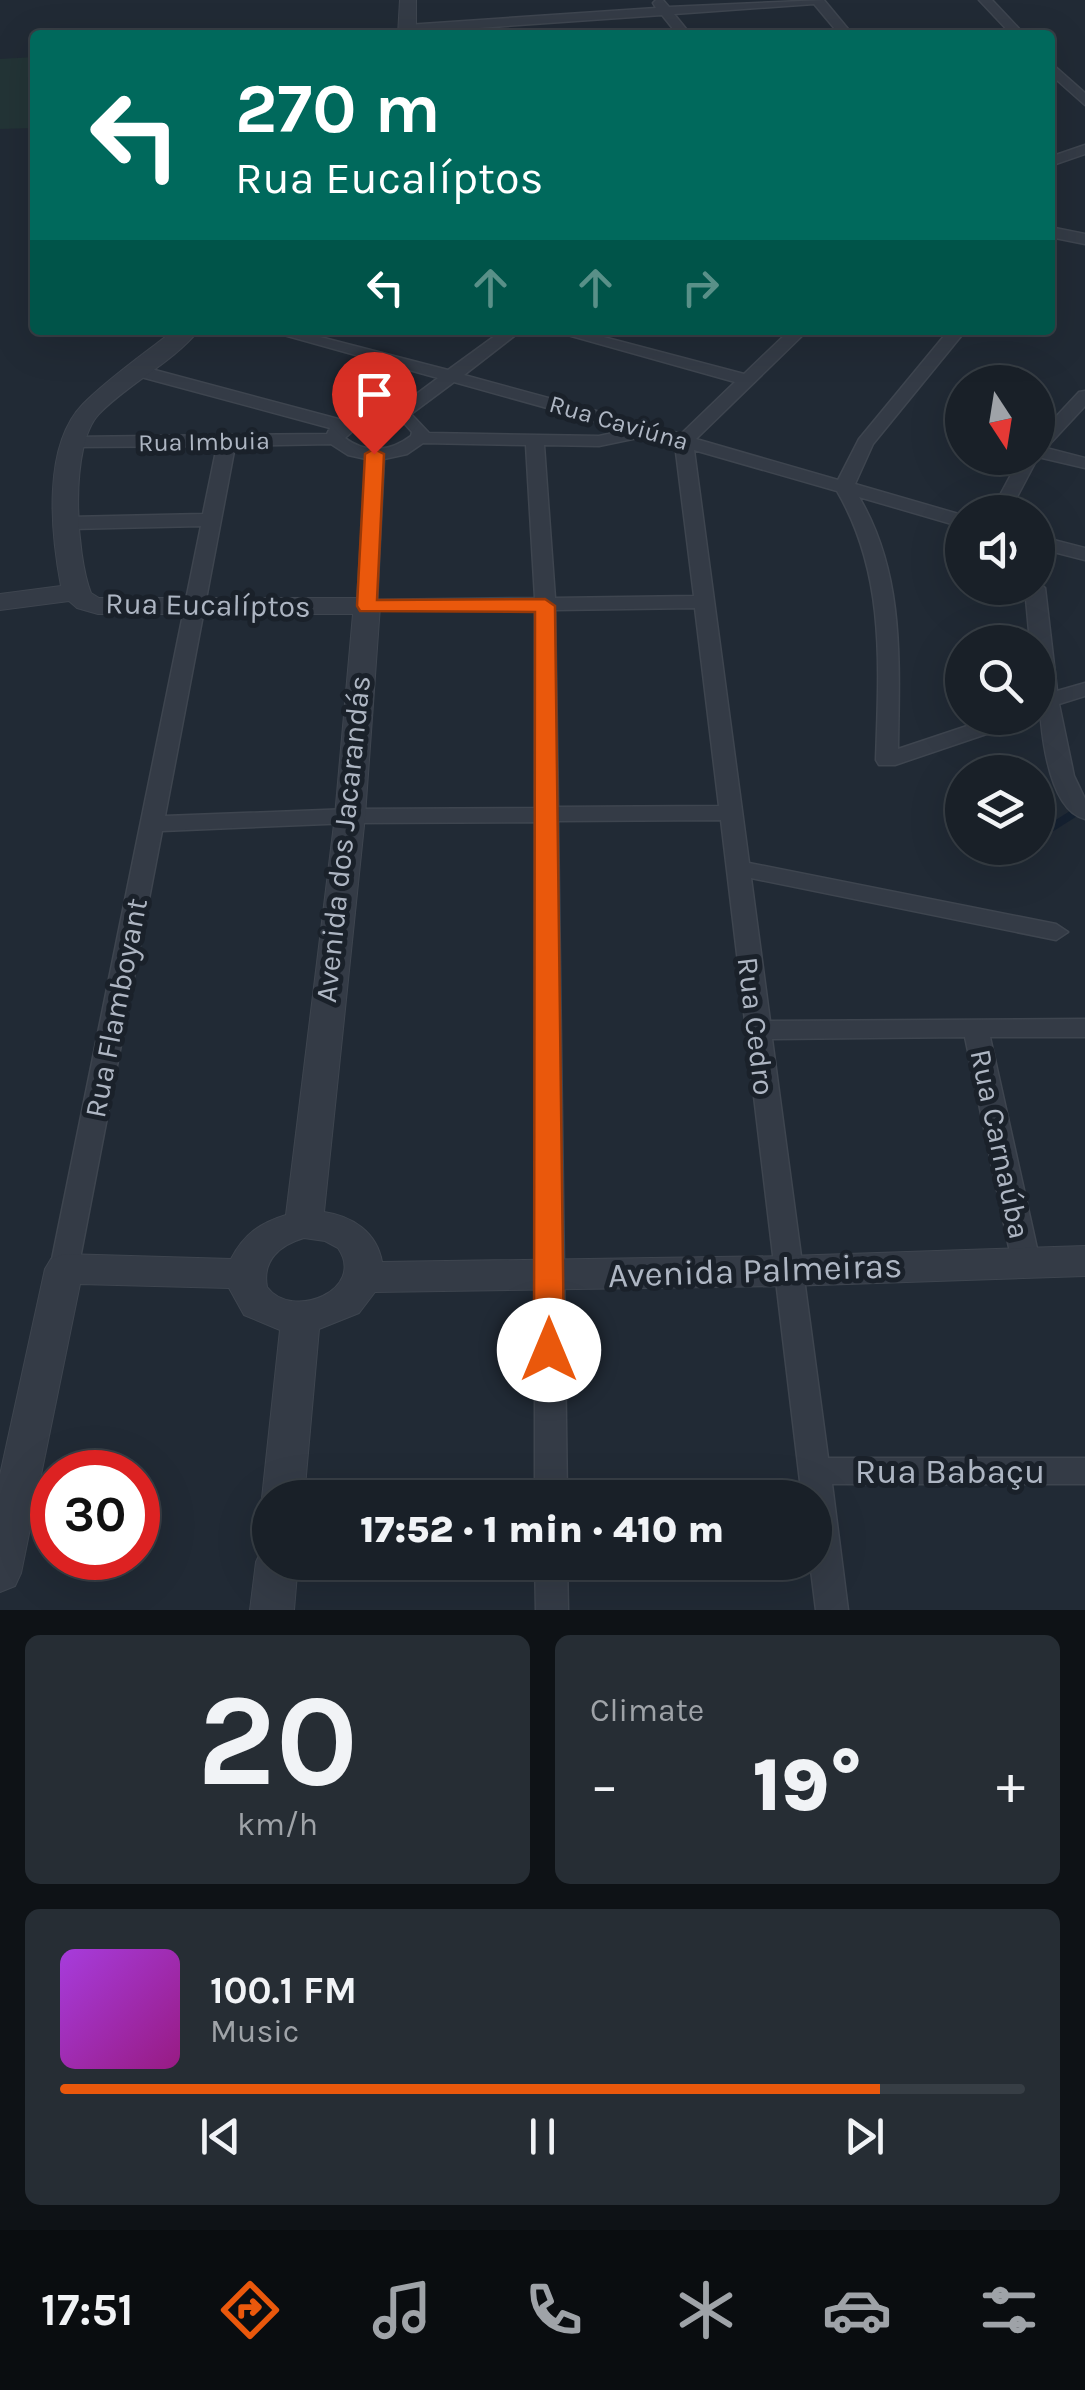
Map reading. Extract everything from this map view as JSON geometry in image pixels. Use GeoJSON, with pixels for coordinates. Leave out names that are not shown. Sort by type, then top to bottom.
{"type":"FeatureCollection","features":[{"type":"Feature","properties":{"kind":"street"},"geometry":{"type":"LineString","coordinates":[[407,30],[408,0]]}},
{"type":"Feature","properties":{"kind":"street"},"geometry":{"type":"LineString","coordinates":[[431,30],[661,5],[817,0],[844,30]]}},
{"type":"Feature","properties":{"kind":"street"},"geometry":{"type":"LineString","coordinates":[[985,0],[1015,30]]}},
{"type":"Feature","properties":{"kind":"street"},"geometry":{"type":"LineString","coordinates":[[661,5],[681,30]]}},
{"type":"Feature","properties":{"kind":"street"},"geometry":{"type":"LineString","coordinates":[[1055,71],[1085,101]]}},
{"type":"Feature","properties":{"kind":"street"},"geometry":{"type":"LineString","coordinates":[[1055,160],[1085,149]]}},
{"type":"Feature","properties":{"kind":"street"},"geometry":{"type":"LineString","coordinates":[[1055,235],[1085,239]]}},
{"type":"Feature","properties":{"kind":"street"},"geometry":{"type":"LineString","coordinates":[[0,602],[76,592],[66,481],[72,442],[92,409],[182,335]]}},
{"type":"Feature","properties":{"kind":"street","name":"Rua Caviúna"},"geometry":{"type":"LineString","coordinates":[[294,335],[945,516]]}},
{"type":"Feature","properties":{"kind":"street"},"geometry":{"type":"LineString","coordinates":[[420,438],[418,424],[399,415],[507,335]]}},
{"type":"Feature","properties":{"kind":"street"},"geometry":{"type":"LineString","coordinates":[[577,335],[746,380]]}},
{"type":"Feature","properties":{"kind":"street"},"geometry":{"type":"LineString","coordinates":[[684,442],[795,335]]}},
{"type":"Feature","properties":{"kind":"street"},"geometry":{"type":"LineString","coordinates":[[954,335],[865,443],[844,487],[860,511],[875,546],[886,601],[891,642],[887,760],[961,735]]}},
{"type":"Feature","properties":{"kind":"street"},"geometry":{"type":"LineString","coordinates":[[136,370],[338,432],[350,450],[374,454],[403,450],[420,438],[599,442],[646,431]]}},
{"type":"Feature","properties":{"kind":"street"},"geometry":{"type":"LineString","coordinates":[[1055,430],[1085,396]]}},
{"type":"Feature","properties":{"kind":"street","name":"Rua Imbuia"},"geometry":{"type":"LineString","coordinates":[[72,442],[227,442],[338,432],[359,416],[399,415]]}},
{"type":"Feature","properties":{"kind":"street"},"geometry":{"type":"LineString","coordinates":[[536,441],[545,606],[550,1480]]}},
{"type":"Feature","properties":{"kind":"street","name":"Rua Flamboyant"},"geometry":{"type":"LineString","coordinates":[[0,1573],[154,824],[227,442]]}},
{"type":"Feature","properties":{"kind":"street","name":"Rua Cedro"},"geometry":{"type":"LineString","coordinates":[[684,442],[832,1610]]}},
{"type":"Feature","properties":{"kind":"street","name":"Avenida dos Jacarandás"},"geometry":{"type":"LineString","coordinates":[[304,1224],[350,816],[367,606],[374,454]]}},
{"type":"Feature","properties":{"kind":"street"},"geometry":{"type":"LineString","coordinates":[[1055,454],[1085,463]]}},
{"type":"Feature","properties":{"kind":"street"},"geometry":{"type":"LineString","coordinates":[[70,524],[210,520]]}},
{"type":"Feature","properties":{"kind":"street"},"geometry":{"type":"LineString","coordinates":[[1055,546],[1085,554]]}},
{"type":"Feature","properties":{"kind":"street","name":"Rua Eucalíptos"},"geometry":{"type":"LineString","coordinates":[[76,592],[85,602],[98,606],[195,608],[705,602]]}},
{"type":"Feature","properties":{"kind":"street"},"geometry":{"type":"LineString","coordinates":[[1055,698],[1085,689]]}},
{"type":"Feature","properties":{"kind":"street"},"geometry":{"type":"LineString","coordinates":[[1052,735],[1066,788],[1078,810],[1085,812]]}},
{"type":"Feature","properties":{"kind":"street"},"geometry":{"type":"LineString","coordinates":[[154,824],[350,816],[546,817],[731,812]]}},
{"type":"Feature","properties":{"kind":"street"},"geometry":{"type":"LineString","coordinates":[[736,868],[1056,932]]}},
{"type":"Feature","properties":{"kind":"street","name":"Rua Carnaúba"},"geometry":{"type":"LineString","coordinates":[[975,1027],[1026,1262]]}},
{"type":"Feature","properties":{"kind":"street"},"geometry":{"type":"LineString","coordinates":[[757,1030],[1085,1028]]}},
{"type":"Feature","properties":{"kind":"street"},"geometry":{"type":"LineString","coordinates":[[304,1224],[327,1226],[348,1234],[365,1258],[364,1277],[341,1305],[300,1317],[265,1308],[250,1293],[244,1274],[249,1256],[262,1240],[281,1229],[304,1224]]}},
{"type":"Feature","properties":{"kind":"street","name":"Avenida Palmeiras"},"geometry":{"type":"LineString","coordinates":[[364,1277],[788,1271],[1085,1261]]}},
{"type":"Feature","properties":{"kind":"street"},"geometry":{"type":"LineString","coordinates":[[64,1269],[244,1274]]}},
{"type":"Feature","properties":{"kind":"street"},"geometry":{"type":"LineString","coordinates":[[285,1480],[300,1317]]}},
{"type":"Feature","properties":{"kind":"street","name":"Rua Babaçu"},"geometry":{"type":"LineString","coordinates":[[814,1471],[1085,1472]]}},
{"type":"Feature","properties":{"kind":"street"},"geometry":{"type":"LineString","coordinates":[[272,1610],[275,1580]]}},
{"type":"Feature","properties":{"kind":"street"},"geometry":{"type":"LineString","coordinates":[[551,1580],[552,1610]]}},
{"type":"Feature","properties":{"kind":"shaded area"},"geometry":{"type":"Polygon","coordinates":[[[30,57],[30,128],[0,129],[0,59],[30,57]]]}},
{"type":"Feature","properties":{"kind":"waterway"},"geometry":{"type":"LineString","coordinates":[[1055,825],[1076,812]]}},
{"type":"Feature","properties":{"kind":"route"},"geometry":{"type":"LineString","coordinates":[[374,454],[367,606],[545,606],[549,1350]]}}]}
